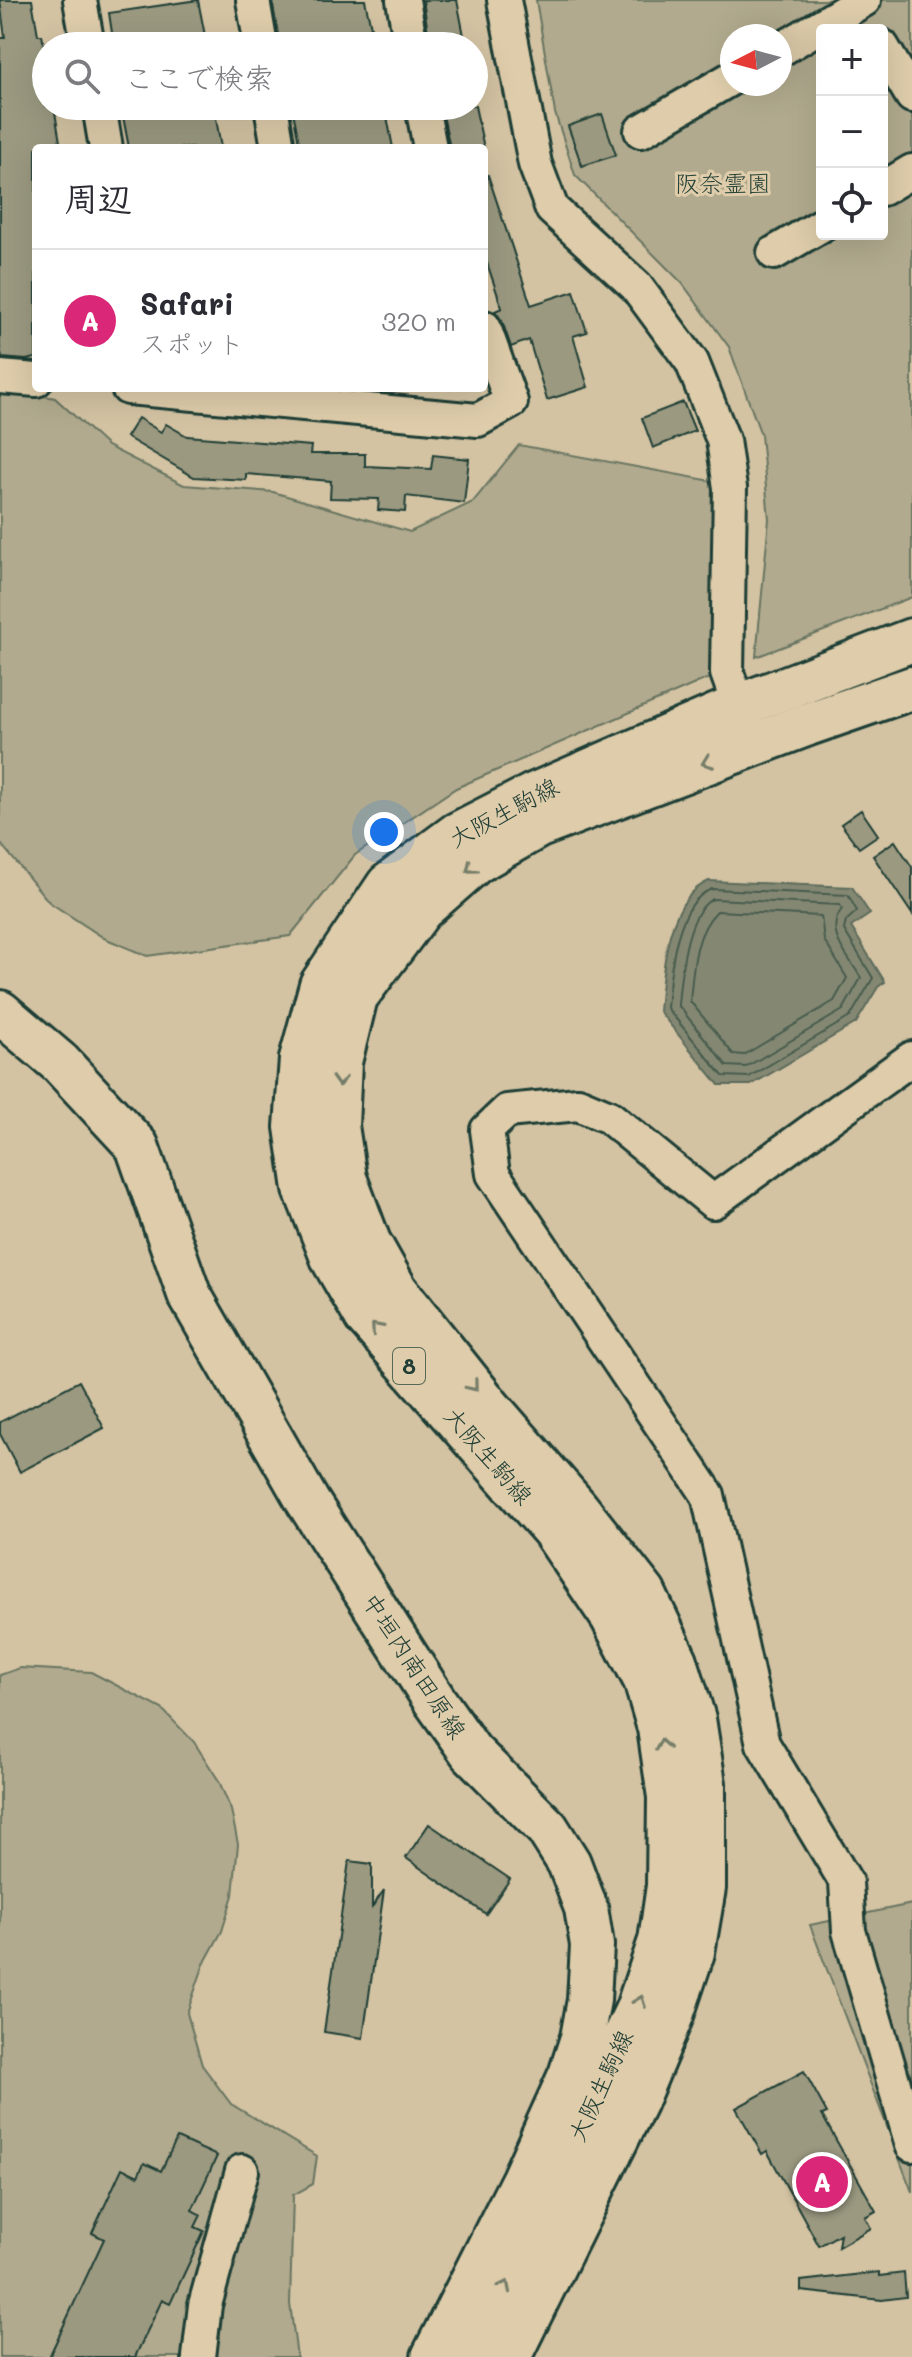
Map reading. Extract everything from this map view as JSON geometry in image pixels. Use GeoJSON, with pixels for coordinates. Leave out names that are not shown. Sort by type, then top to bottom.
{"type":"FeatureCollection","features":[{"type":"Feature","properties":{"kind":"main road","name":"大阪生駒線"},"geometry":{"type":"LineString","coordinates":[[472,2357],[637,2009],[660,1941],[668,1886],[669,1797],[659,1728],[645,1680],[612,1617],[553,1530],[366,1317],[333,1260],[305,1189],[296,1127],[301,1059],[321,985],[388,885],[457,834],[533,795],[738,706],[912,640]]}},
{"type":"Feature","properties":{"kind":"main road"},"geometry":{"type":"LineString","coordinates":[[794,683],[808,724]]}},
{"type":"Feature","properties":{"kind":"main road","name":"大阪生駒線"},"geometry":{"type":"LineString","coordinates":[[509,2357],[636,2101],[672,2015],[693,1952],[704,1888],[704,1784],[694,1719],[676,1661],[644,1593],[396,1290],[369,1242],[345,1178],[337,1126],[340,1062],[356,997],[421,910],[476,862],[539,826],[752,744],[808,724],[905,698]]}},
{"type":"Feature","properties":{"kind":"main road","name":"中垣内南田原線"},"geometry":{"type":"LineString","coordinates":[[0,1012],[60,1063],[137,1146],[189,1294],[308,1502],[471,1752],[547,1828],[569,1863],[586,1908],[592,1945],[589,2000],[582,2038],[570,2075],[523,2179],[433,2357]]}},
{"type":"Feature","properties":{"kind":"street"},"geometry":{"type":"LineString","coordinates":[[80,0],[86,32]]}},
{"type":"Feature","properties":{"kind":"street"},"geometry":{"type":"LineString","coordinates":[[253,0],[259,32]]}},
{"type":"Feature","properties":{"kind":"street"},"geometry":{"type":"LineString","coordinates":[[403,0],[409,32]]}},
{"type":"Feature","properties":{"kind":"street"},"geometry":{"type":"LineString","coordinates":[[504,0],[535,164],[552,209],[636,286],[692,362],[723,440],[730,488],[727,673],[752,744]]}},
{"type":"Feature","properties":{"kind":"street"},"geometry":{"type":"LineString","coordinates":[[792,44],[862,8]]}},
{"type":"Feature","properties":{"kind":"street"},"geometry":{"type":"LineString","coordinates":[[888,56],[912,96]]}},
{"type":"Feature","properties":{"kind":"street"},"geometry":{"type":"LineString","coordinates":[[641,131],[720,85]]}},
{"type":"Feature","properties":{"kind":"street"},"geometry":{"type":"LineString","coordinates":[[101,120],[105,144]]}},
{"type":"Feature","properties":{"kind":"street"},"geometry":{"type":"LineString","coordinates":[[273,120],[277,144]]}},
{"type":"Feature","properties":{"kind":"street"},"geometry":{"type":"LineString","coordinates":[[425,120],[429,144]]}},
{"type":"Feature","properties":{"kind":"street"},"geometry":{"type":"LineString","coordinates":[[888,185],[912,171]]}},
{"type":"Feature","properties":{"kind":"street"},"geometry":{"type":"LineString","coordinates":[[774,253],[816,228]]}},
{"type":"Feature","properties":{"kind":"street"},"geometry":{"type":"LineString","coordinates":[[218,392],[320,396],[478,420],[511,402],[488,338]]}},
{"type":"Feature","properties":{"kind":"street"},"geometry":{"type":"LineString","coordinates":[[0,377],[32,380]]}},
{"type":"Feature","properties":{"kind":"street"},"geometry":{"type":"LineString","coordinates":[[912,1058],[713,1202],[609,1117],[578,1104],[507,1111],[487,1130],[493,1174],[708,1495],[763,1744],[846,1882],[849,1931],[912,2145]]}},
{"type":"Feature","properties":{"kind":"street"},"geometry":{"type":"LineString","coordinates":[[199,2357],[205,2305],[242,2171]]}},
{"type":"Feature","properties":{"kind":"green space","name":"阪奈霊園"},"geometry":{"type":"Polygon","coordinates":[[[536,0],[912,0],[912,597],[756,657],[769,519],[761,435],[729,347],[682,283],[575,175],[555,113],[536,0]]]}},
{"type":"Feature","properties":{"kind":"green space"},"geometry":{"type":"Polygon","coordinates":[[[11,390],[55,398],[107,446],[184,485],[273,492],[410,532],[473,502],[519,445],[717,482],[718,674],[456,788],[355,855],[290,936],[147,956],[104,938],[49,902],[0,843],[0,393],[11,390]]]}},
{"type":"Feature","properties":{"kind":"green space"},"geometry":{"type":"Polygon","coordinates":[[[20,1668],[91,1672],[162,1709],[194,1742],[219,1781],[231,1810],[238,1844],[233,1895],[222,1931],[204,1964],[187,2013],[202,2065],[231,2104],[317,2156],[313,2184],[293,2195],[290,2304],[297,2357],[0,2357],[0,1675],[20,1668]]]}},
{"type":"Feature","properties":{"kind":"green space"},"geometry":{"type":"Polygon","coordinates":[[[912,1904],[912,2192],[810,1925],[912,1904]]]}},
{"type":"Feature","properties":{"kind":"water"},"geometry":{"type":"Polygon","coordinates":[[[709,881],[852,887],[870,914],[851,927],[885,982],[878,987],[856,1023],[751,1085],[719,1085],[659,1011],[665,957],[675,919],[695,890],[709,881]]]}},
{"type":"Feature","properties":{"kind":"building"},"geometry":{"type":"Polygon","coordinates":[[[0,0],[32,0],[37,32],[32,32],[32,120],[56,120],[60,144],[32,144],[32,359],[26,360],[2,358],[0,347],[0,38],[5,38],[0,0]]]}},
{"type":"Feature","properties":{"kind":"building"},"geometry":{"type":"Polygon","coordinates":[[[198,0],[204,32],[112,32],[109,13],[198,0]]]}},
{"type":"Feature","properties":{"kind":"building"},"geometry":{"type":"Polygon","coordinates":[[[272,0],[365,0],[372,32],[278,32],[272,0]]]}},
{"type":"Feature","properties":{"kind":"building"},"geometry":{"type":"Polygon","coordinates":[[[423,0],[457,0],[463,32],[428,32],[423,0]]]}},
{"type":"Feature","properties":{"kind":"building"},"geometry":{"type":"Polygon","coordinates":[[[602,114],[616,155],[582,166],[568,126],[602,114]]]}},
{"type":"Feature","properties":{"kind":"building"},"geometry":{"type":"Polygon","coordinates":[[[124,120],[216,120],[220,144],[128,144],[124,120]]]}},
{"type":"Feature","properties":{"kind":"building"},"geometry":{"type":"Polygon","coordinates":[[[295,120],[388,120],[392,144],[299,144],[295,120]]]}},
{"type":"Feature","properties":{"kind":"building"},"geometry":{"type":"Polygon","coordinates":[[[444,120],[478,120],[483,144],[449,144],[444,120]]]}},
{"type":"Feature","properties":{"kind":"building"},"geometry":{"type":"Polygon","coordinates":[[[488,175],[531,305],[574,291],[587,332],[573,336],[588,387],[547,400],[529,340],[511,347],[495,311],[502,308],[488,266],[488,175]]]}},
{"type":"Feature","properties":{"kind":"building"},"geometry":{"type":"Polygon","coordinates":[[[683,402],[695,431],[653,448],[642,418],[683,402]]]}},
{"type":"Feature","properties":{"kind":"building"},"geometry":{"type":"Polygon","coordinates":[[[138,418],[161,432],[166,424],[187,436],[311,446],[310,454],[365,454],[365,466],[431,469],[433,455],[469,459],[464,503],[406,496],[405,512],[378,510],[379,499],[330,498],[331,481],[246,474],[246,480],[194,477],[126,437],[138,418]]]}},
{"type":"Feature","properties":{"kind":"building"},"geometry":{"type":"Polygon","coordinates":[[[861,810],[878,835],[859,848],[841,824],[861,810]]]}},
{"type":"Feature","properties":{"kind":"building"},"geometry":{"type":"Polygon","coordinates":[[[895,841],[912,867],[912,914],[873,856],[895,841]]]}},
{"type":"Feature","properties":{"kind":"building"},"geometry":{"type":"Polygon","coordinates":[[[79,1381],[104,1428],[20,1472],[0,1434],[0,1422],[79,1381]]]}},
{"type":"Feature","properties":{"kind":"building"},"geometry":{"type":"Polygon","coordinates":[[[429,1824],[510,1879],[486,1914],[406,1858],[429,1824]]]}},
{"type":"Feature","properties":{"kind":"building"},"geometry":{"type":"Polygon","coordinates":[[[349,1861],[372,1864],[372,1907],[384,1890],[363,2038],[324,2032],[349,1861]]]}},
{"type":"Feature","properties":{"kind":"building"},"geometry":{"type":"Polygon","coordinates":[[[804,2071],[827,2113],[822,2115],[876,2211],[865,2217],[871,2228],[838,2247],[840,2234],[819,2246],[767,2151],[762,2154],[736,2108],[804,2071]]]}},
{"type":"Feature","properties":{"kind":"building"},"geometry":{"type":"Polygon","coordinates":[[[177,2138],[217,2156],[192,2210],[201,2215],[195,2227],[204,2231],[170,2304],[162,2300],[135,2357],[49,2357],[104,2239],[92,2233],[122,2168],[138,2176],[144,2163],[161,2171],[177,2138]]]}},
{"type":"Feature","properties":{"kind":"building"},"geometry":{"type":"Polygon","coordinates":[[[879,2272],[879,2276],[904,2273],[906,2297],[882,2300],[801,2291],[801,2281],[879,2272]]]}},
{"type":"Feature","properties":{"kind":"place","name":"Safari"},"geometry":{"type":"Point","coordinates":[822,2182]}}]}
